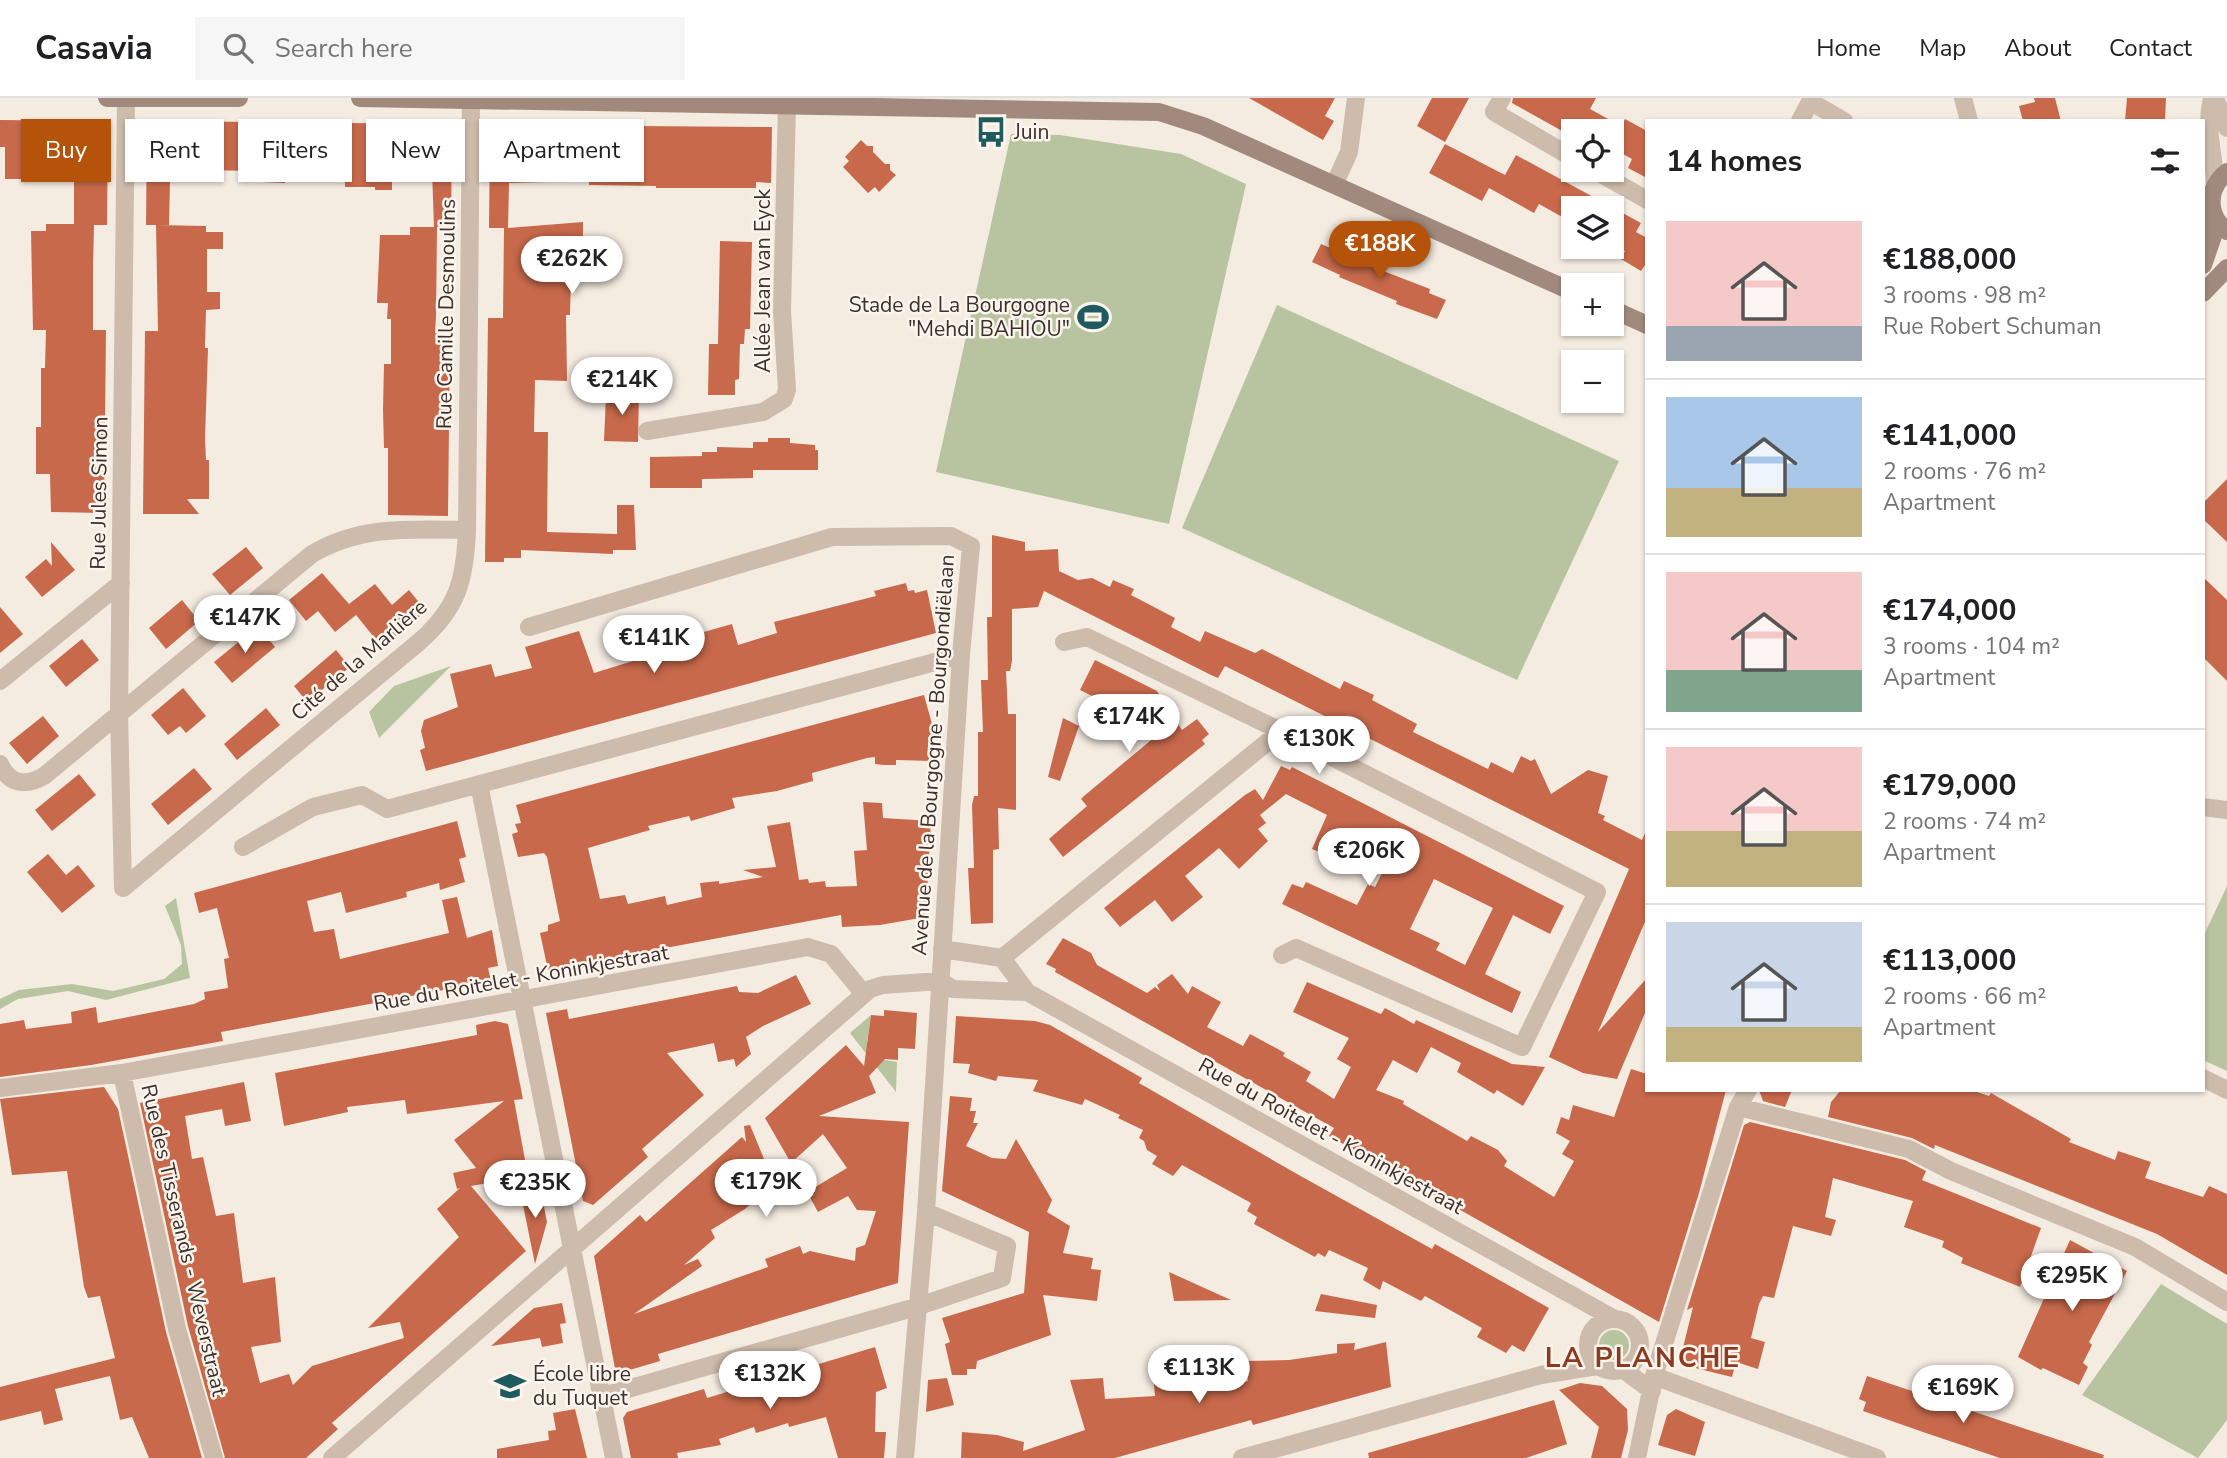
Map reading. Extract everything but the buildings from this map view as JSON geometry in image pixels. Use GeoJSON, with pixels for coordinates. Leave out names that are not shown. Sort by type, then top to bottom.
{"type":"FeatureCollection","features":[{"type":"Feature","properties":{"kind":"street"},"geometry":{"type":"LineString","coordinates":[[107,98],[239,98]]}},
{"type":"Feature","properties":{"kind":"street","name":"Rue Jules Simon"},"geometry":{"type":"LineString","coordinates":[[123,888],[119,712],[126,98]]}},
{"type":"Feature","properties":{"kind":"street"},"geometry":{"type":"LineString","coordinates":[[360,98],[787,104],[1073,104],[1148,111],[1174,116],[1335,183],[1561,287]]}},
{"type":"Feature","properties":{"kind":"street"},"geometry":{"type":"LineString","coordinates":[[1335,183],[1349,152],[1356,98]]}},
{"type":"Feature","properties":{"kind":"street"},"geometry":{"type":"LineString","coordinates":[[1502,98],[1493,112],[1561,151]]}},
{"type":"Feature","properties":{"kind":"street"},"geometry":{"type":"LineString","coordinates":[[1963,98],[1968,119]]}},
{"type":"Feature","properties":{"kind":"street"},"geometry":{"type":"LineString","coordinates":[[2213,98],[2227,128]]}},
{"type":"Feature","properties":{"kind":"street"},"geometry":{"type":"LineString","coordinates":[[2205,260],[2211,246],[2214,217],[2211,201],[2215,186],[2214,160],[2206,128],[2213,98]]}},
{"type":"Feature","properties":{"kind":"street","name":"Rue Camille Desmoulins"},"geometry":{"type":"LineString","coordinates":[[467,530],[471,99]]}},
{"type":"Feature","properties":{"kind":"street"},"geometry":{"type":"LineString","coordinates":[[1801,119],[1812,100],[1841,119]]}},
{"type":"Feature","properties":{"kind":"street","name":"Allée Jean van Eyck"},"geometry":{"type":"LineString","coordinates":[[647,431],[763,412],[784,399],[787,390],[782,342],[787,104]]}},
{"type":"Feature","properties":{"kind":"street"},"geometry":{"type":"LineString","coordinates":[[2215,186],[2227,172]]}},
{"type":"Feature","properties":{"kind":"street"},"geometry":{"type":"LineString","coordinates":[[1615,182],[1645,199]]}},
{"type":"Feature","properties":{"kind":"street"},"geometry":{"type":"LineString","coordinates":[[2214,217],[2227,231]]}},
{"type":"Feature","properties":{"kind":"street"},"geometry":{"type":"LineString","coordinates":[[2205,291],[2227,268]]}},
{"type":"Feature","properties":{"kind":"street"},"geometry":{"type":"LineString","coordinates":[[1624,314],[1645,324]]}},
{"type":"Feature","properties":{"kind":"street"},"geometry":{"type":"LineString","coordinates":[[0,764],[12,780],[25,783],[37,780],[312,554],[327,545],[368,531],[467,530]]}},
{"type":"Feature","properties":{"kind":"street","name":"Cité de la Marlière"},"geometry":{"type":"LineString","coordinates":[[123,888],[436,627],[453,604],[462,577],[467,530]]}},
{"type":"Feature","properties":{"kind":"street","name":"Avenue de la Bourgogne - Bourgondiëlaan"},"geometry":{"type":"LineString","coordinates":[[529,627],[832,537],[951,536],[971,546],[961,655],[926,1212],[905,1458]]}},
{"type":"Feature","properties":{"kind":"street"},"geometry":{"type":"LineString","coordinates":[[0,681],[121,583]]}},
{"type":"Feature","properties":{"kind":"street"},"geometry":{"type":"LineString","coordinates":[[1064,642],[1087,637],[1281,731],[1597,892],[1522,1047],[1296,948],[1282,955]]}},
{"type":"Feature","properties":{"kind":"street"},"geometry":{"type":"LineString","coordinates":[[243,846],[313,807],[362,795],[387,809],[961,655]]}},
{"type":"Feature","properties":{"kind":"street"},"geometry":{"type":"LineString","coordinates":[[942,949],[1002,958],[1281,731]]}},
{"type":"Feature","properties":{"kind":"street"},"geometry":{"type":"LineString","coordinates":[[480,784],[521,1002],[614,1458]]}},
{"type":"Feature","properties":{"kind":"street"},"geometry":{"type":"LineString","coordinates":[[2205,807],[2227,810]]}},
{"type":"Feature","properties":{"kind":"street","name":"Rue du Roitelet - Koninkjestraat"},"geometry":{"type":"LineString","coordinates":[[0,1088],[122,1073],[521,1002],[808,947],[831,954],[864,993],[883,985],[940,981],[953,989],[1027,992]]}},
{"type":"Feature","properties":{"kind":"street","name":"Rue du Roitelet - Koninkjestraat"},"geometry":{"type":"LineString","coordinates":[[1002,958],[1027,992],[1613,1318]]}},
{"type":"Feature","properties":{"kind":"street"},"geometry":{"type":"LineString","coordinates":[[332,1458],[864,993]]}},
{"type":"Feature","properties":{"kind":"street","name":"Rue des Tisserands - Weverstraat"},"geometry":{"type":"LineString","coordinates":[[122,1073],[177,1329],[214,1458]]}},
{"type":"Feature","properties":{"kind":"street"},"geometry":{"type":"LineString","coordinates":[[2205,1079],[2227,1090]]}},
{"type":"Feature","properties":{"kind":"street"},"geometry":{"type":"LineString","coordinates":[[1637,1458],[1653,1384],[1738,1107],[1747,1092]]}},
{"type":"Feature","properties":{"kind":"street"},"geometry":{"type":"LineString","coordinates":[[1738,1107],[1909,1149],[1951,1171],[2135,1247],[2227,1302]]}},
{"type":"Feature","properties":{"kind":"street"},"geometry":{"type":"LineString","coordinates":[[603,1396],[916,1307],[1002,1278],[1007,1246],[926,1212]]}},
{"type":"Feature","properties":{"kind":"street"},"geometry":{"type":"LineString","coordinates":[[1242,1458],[1541,1375],[1597,1366],[1614,1371],[1623,1370],[1632,1365],[1640,1349],[1639,1337],[1634,1327],[1624,1320],[1613,1318],[1598,1324],[1589,1336],[1588,1352],[1597,1366]]}},
{"type":"Feature","properties":{"kind":"street"},"geometry":{"type":"LineString","coordinates":[[1640,1349],[1661,1358]]}},
{"type":"Feature","properties":{"kind":"street"},"geometry":{"type":"LineString","coordinates":[[1623,1370],[1653,1384],[1877,1458]]}},
{"type":"Feature","properties":{"kind":"green space"},"geometry":{"type":"Polygon","coordinates":[[[1011,134],[1060,135],[1181,154],[1246,184],[1169,524],[936,472],[1011,134]]]}},
{"type":"Feature","properties":{"kind":"green space"},"geometry":{"type":"Polygon","coordinates":[[[1277,305],[1619,461],[1517,680],[1182,528],[1277,305]]]}},
{"type":"Feature","properties":{"kind":"green space"},"geometry":{"type":"Polygon","coordinates":[[[451,666],[379,738],[369,712],[394,686],[451,666]]]}},
{"type":"Feature","properties":{"kind":"green space"},"geometry":{"type":"Polygon","coordinates":[[[2227,886],[2227,1071],[2205,1061],[2205,933],[2227,886]]]}},
{"type":"Feature","properties":{"kind":"green space"},"geometry":{"type":"Polygon","coordinates":[[[176,898],[190,978],[106,1000],[68,991],[18,999],[0,1009],[0,999],[19,990],[72,984],[113,991],[164,979],[182,964],[181,945],[165,906],[176,898]]]}},
{"type":"Feature","properties":{"kind":"green space"},"geometry":{"type":"Polygon","coordinates":[[[871,1015],[867,1042],[882,1045],[880,1059],[897,1062],[896,1092],[850,1033],[871,1015]]]}},
{"type":"Feature","properties":{"kind":"green space"},"geometry":{"type":"Polygon","coordinates":[[[2161,1284],[2227,1324],[2227,1420],[2198,1458],[2082,1395],[2161,1284]]]}},
{"type":"Feature","properties":{"kind":"green space"},"geometry":{"type":"Polygon","coordinates":[[[1614,1330],[1625,1334],[1629,1345],[1625,1356],[1614,1360],[1603,1356],[1599,1345],[1603,1334],[1614,1330]]]}},
{"type":"Feature","properties":{"kind":"place","name":"Juin"},"geometry":{"type":"Point","coordinates":[991,132]}},
{"type":"Feature","properties":{"kind":"place","name":"Stade de La Bourgogne \"Mehdi BAHIOU\""},"geometry":{"type":"Point","coordinates":[1093,317]}},
{"type":"Feature","properties":{"kind":"place","name":"École libre du Tuquet"},"geometry":{"type":"Point","coordinates":[510,1386]}},
{"type":"Feature","properties":{"kind":"district","name":"LA PLANCHE"},"geometry":{"type":"Point","coordinates":[1643,1358]}}]}
